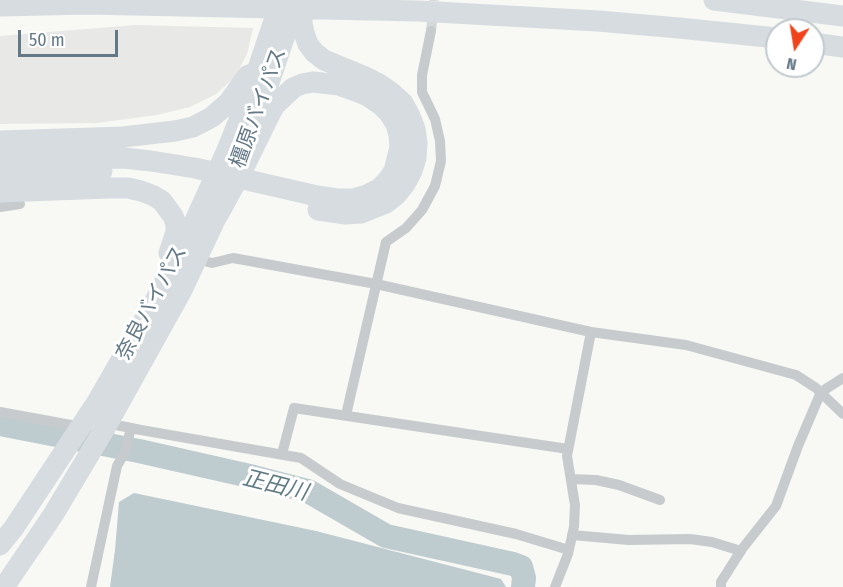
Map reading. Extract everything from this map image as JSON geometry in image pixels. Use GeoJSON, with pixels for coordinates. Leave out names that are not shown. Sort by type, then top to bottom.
{"type":"FeatureCollection","features":[{"type":"Feature","properties":{"kind":"highway"},"geometry":{"type":"LineString","coordinates":[[714,0],[843,16]]}},
{"type":"Feature","properties":{"kind":"highway"},"geometry":{"type":"LineString","coordinates":[[740,0],[843,9]]}},
{"type":"Feature","properties":{"kind":"highway"},"geometry":{"type":"LineString","coordinates":[[0,176],[44,166],[116,163],[193,174],[253,188],[328,212],[361,213],[386,203],[405,184],[412,171],[416,158],[415,129],[403,103],[392,93],[379,84],[330,63],[314,52],[308,44],[302,23],[306,3]]}},
{"type":"Feature","properties":{"kind":"highway"},"geometry":{"type":"LineString","coordinates":[[0,6],[306,3],[514,15],[765,37]]}},
{"type":"Feature","properties":{"kind":"highway","name":"橿原バイパス"},"geometry":{"type":"LineString","coordinates":[[218,214],[306,3]]}},
{"type":"Feature","properties":{"kind":"highway","name":"橿原バイパス"},"geometry":{"type":"LineString","coordinates":[[267,41],[273,4]]}},
{"type":"Feature","properties":{"kind":"highway"},"geometry":{"type":"LineString","coordinates":[[0,141],[76,181],[116,163],[175,131],[194,127],[212,117],[228,103],[244,82],[267,41]]}},
{"type":"Feature","properties":{"kind":"highway","name":"奈良バイパス"},"geometry":{"type":"LineString","coordinates":[[0,545],[97,402],[154,303],[227,150],[248,98],[267,41]]}},
{"type":"Feature","properties":{"kind":"highway"},"geometry":{"type":"LineString","coordinates":[[825,45],[843,47]]}},
{"type":"Feature","properties":{"kind":"highway"},"geometry":{"type":"LineString","coordinates":[[218,214],[269,116],[293,88],[313,82],[353,90],[381,105],[396,124],[400,147],[394,171],[378,189],[367,195],[353,199],[337,199],[253,188]]}},
{"type":"Feature","properties":{"kind":"highway"},"geometry":{"type":"LineString","coordinates":[[0,192],[80,148],[116,163],[128,188],[141,190],[162,201],[173,216],[176,232],[165,262],[127,333],[97,402]]}},
{"type":"Feature","properties":{"kind":"highway"},"geometry":{"type":"LineString","coordinates":[[0,159],[44,166],[116,163]]}},
{"type":"Feature","properties":{"kind":"highway","name":"奈良バイパス"},"geometry":{"type":"LineString","coordinates":[[4,587],[53,515],[108,423],[181,292],[218,214]]}},
{"type":"Feature","properties":{"kind":"street"},"geometry":{"type":"LineString","coordinates":[[346,415],[386,242],[406,228],[422,210],[435,186],[441,161],[435,118],[422,92],[422,75],[430,31]]}},
{"type":"Feature","properties":{"kind":"street"},"geometry":{"type":"LineString","coordinates":[[0,207],[20,204]]}},
{"type":"Feature","properties":{"kind":"street"},"geometry":{"type":"LineString","coordinates":[[197,259],[212,262],[233,258],[376,284],[591,332],[686,345],[796,375],[821,392],[843,414]]}},
{"type":"Feature","properties":{"kind":"street"},"geometry":{"type":"LineString","coordinates":[[555,587],[569,550],[572,535],[575,505],[567,456],[591,332]]}},
{"type":"Feature","properties":{"kind":"street"},"geometry":{"type":"LineString","coordinates":[[721,587],[721,582],[741,551],[776,506],[821,392],[843,378]]}},
{"type":"Feature","properties":{"kind":"street"},"geometry":{"type":"LineString","coordinates":[[282,454],[294,408],[568,449]]}},
{"type":"Feature","properties":{"kind":"street"},"geometry":{"type":"LineString","coordinates":[[0,412],[79,427],[108,423],[301,458],[340,484],[398,508],[516,534],[569,550]]}},
{"type":"Feature","properties":{"kind":"street"},"geometry":{"type":"LineString","coordinates":[[91,587],[117,466],[125,452],[131,428]]}},
{"type":"Feature","properties":{"kind":"street"},"geometry":{"type":"LineString","coordinates":[[571,479],[608,482],[660,500]]}},
{"type":"Feature","properties":{"kind":"street"},"geometry":{"type":"LineString","coordinates":[[572,535],[629,540],[690,539],[712,542],[741,551]]}},
{"type":"Feature","properties":{"kind":"shaded area"},"geometry":{"type":"Polygon","coordinates":[[[136,25],[253,28],[247,54],[235,77],[216,94],[190,107],[157,115],[97,123],[0,124],[0,36],[136,25]]]}},
{"type":"Feature","properties":{"kind":"shaded area"},"geometry":{"type":"Polygon","coordinates":[[[134,493],[316,531],[501,579],[506,587],[110,587],[119,502],[134,493]]]}},
{"type":"Feature","properties":{"kind":"waterway","name":"正田川"},"geometry":{"type":"LineString","coordinates":[[0,424],[139,451],[308,491],[386,536],[521,567],[524,578],[523,587]]}},
{"type":"Feature","properties":{"kind":"tunnel"},"geometry":{"type":"LineString","coordinates":[[431,31],[434,0]]}}]}
